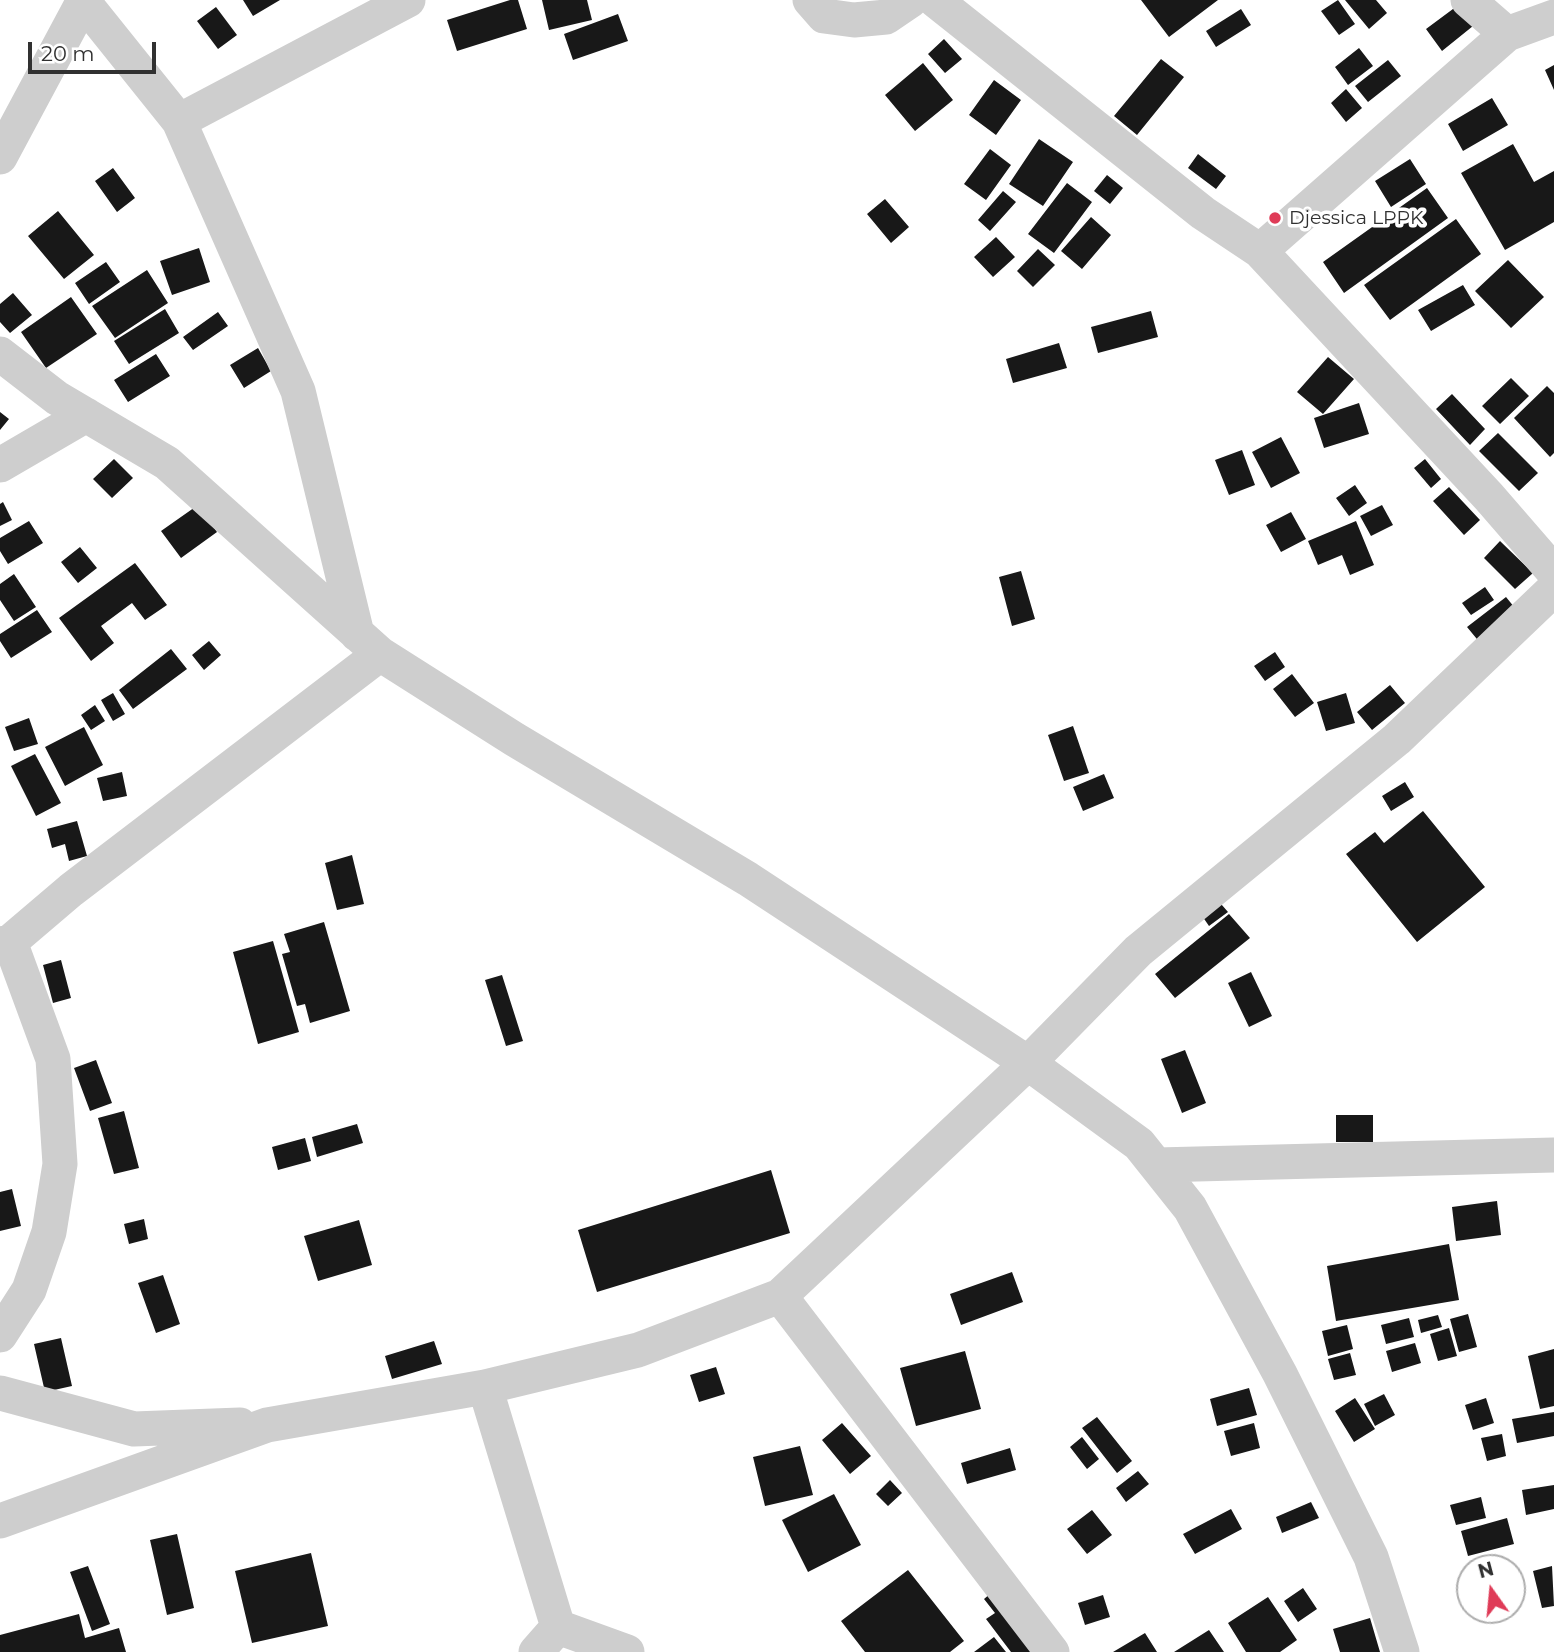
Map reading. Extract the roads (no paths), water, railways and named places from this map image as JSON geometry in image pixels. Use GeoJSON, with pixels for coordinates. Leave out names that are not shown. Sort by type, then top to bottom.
{"type":"FeatureCollection","features":[{"type":"Feature","properties":{"kind":"street"},"geometry":{"type":"LineString","coordinates":[[179,121],[408,0]]}},
{"type":"Feature","properties":{"kind":"street"},"geometry":{"type":"LineString","coordinates":[[810,0],[824,16],[854,20],[886,17],[911,0]]}},
{"type":"Feature","properties":{"kind":"street"},"geometry":{"type":"LineString","coordinates":[[935,0],[1203,213],[1260,251],[1480,487],[1554,572]]}},
{"type":"Feature","properties":{"kind":"street"},"geometry":{"type":"LineString","coordinates":[[1468,0],[1507,34]]}},
{"type":"Feature","properties":{"kind":"street"},"geometry":{"type":"LineString","coordinates":[[0,157],[83,1],[179,121],[298,391],[368,644]]}},
{"type":"Feature","properties":{"kind":"street"},"geometry":{"type":"LineString","coordinates":[[1260,251],[1507,34],[1554,17]]}},
{"type":"Feature","properties":{"kind":"street"},"geometry":{"type":"LineString","coordinates":[[0,354],[57,398],[167,463],[368,644],[514,740],[748,879],[1028,1063],[1139,1144],[1189,1208],[1286,1387],[1371,1557],[1402,1652]]}},
{"type":"Feature","properties":{"kind":"street"},"geometry":{"type":"LineString","coordinates":[[0,465],[86,415]]}},
{"type":"Feature","properties":{"kind":"street"},"geometry":{"type":"LineString","coordinates":[[0,1393],[134,1429],[267,1425],[485,1387],[638,1350],[780,1296],[1028,1063],[1138,951],[1398,739],[1554,589]]}},
{"type":"Feature","properties":{"kind":"street"},"geometry":{"type":"LineString","coordinates":[[0,1335],[29,1290],[48,1232],[60,1164],[53,1059],[5,943],[368,644]]}},
{"type":"Feature","properties":{"kind":"street"},"geometry":{"type":"LineString","coordinates":[[1157,1166],[1554,1155]]}},
{"type":"Feature","properties":{"kind":"street"},"geometry":{"type":"LineString","coordinates":[[780,1296],[1052,1652]]}},
{"type":"Feature","properties":{"kind":"street"},"geometry":{"type":"LineString","coordinates":[[485,1387],[547,1640],[627,1652]]}},
{"type":"Feature","properties":{"kind":"street"},"geometry":{"type":"LineString","coordinates":[[0,1521],[267,1425]]}},
{"type":"Feature","properties":{"kind":"place","name":"Djessica LPPK"},"geometry":{"type":"Point","coordinates":[1275,218]}}]}
